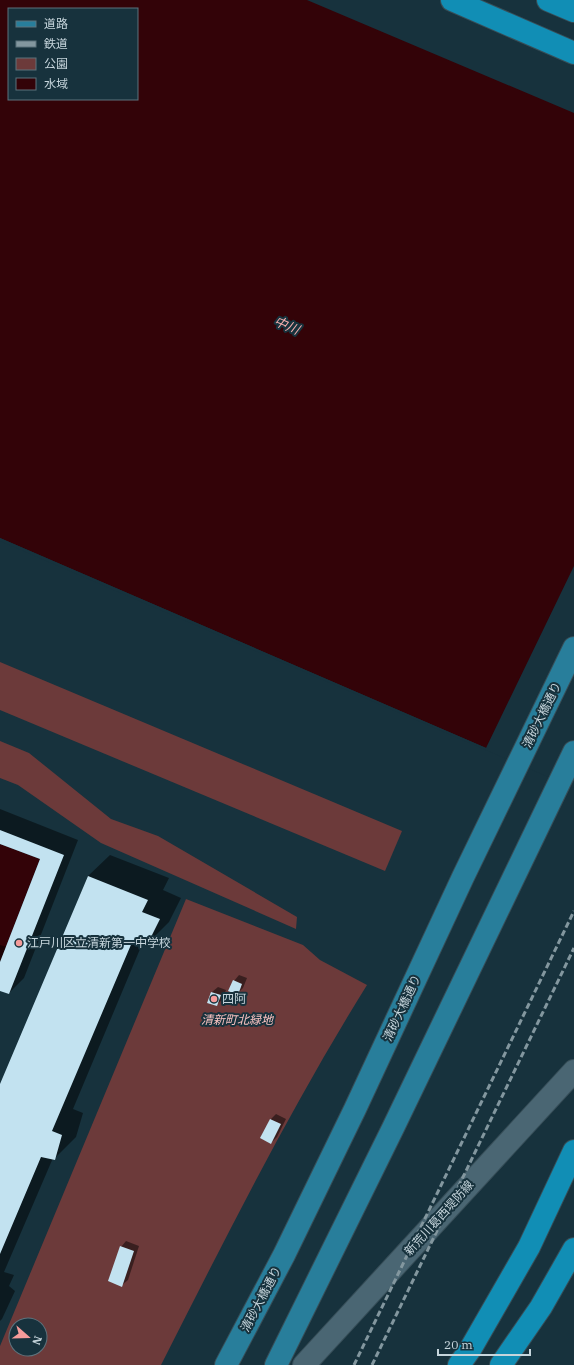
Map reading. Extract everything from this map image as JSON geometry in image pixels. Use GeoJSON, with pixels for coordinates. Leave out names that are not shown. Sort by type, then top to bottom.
{"type":"FeatureCollection","features":[{"type":"Feature","properties":{"kind":"highway"},"geometry":{"type":"LineString","coordinates":[[452,0],[574,53]]}},
{"type":"Feature","properties":{"kind":"highway"},"geometry":{"type":"LineString","coordinates":[[548,0],[574,11]]}},
{"type":"Feature","properties":{"kind":"highway"},"geometry":{"type":"LineString","coordinates":[[459,1365],[471,1348],[529,1247],[574,1151]]}},
{"type":"Feature","properties":{"kind":"highway"},"geometry":{"type":"LineString","coordinates":[[501,1365],[542,1307],[574,1249]]}},
{"type":"Feature","properties":{"kind":"main road","name":"清砂大橋通り"},"geometry":{"type":"LineString","coordinates":[[226,1365],[284,1255],[355,1109],[463,877],[574,648]]}},
{"type":"Feature","properties":{"kind":"main road"},"geometry":{"type":"LineString","coordinates":[[276,1365],[574,752]]}},
{"type":"Feature","properties":{"kind":"main road","name":"新荒川葛西堤防線"},"geometry":{"type":"LineString","coordinates":[[304,1365],[574,1071]]}},
{"type":"Feature","properties":{"kind":"green space"},"geometry":{"type":"Polygon","coordinates":[[[0,662],[402,831],[385,871],[0,710],[0,662]]]}},
{"type":"Feature","properties":{"kind":"green space"},"geometry":{"type":"Polygon","coordinates":[[[0,741],[29,753],[111,819],[158,836],[297,917],[296,929],[101,843],[18,785],[0,778],[0,741]]]}},
{"type":"Feature","properties":{"kind":"green space","name":"清新町北緑地"},"geometry":{"type":"Polygon","coordinates":[[[186,899],[303,945],[320,960],[367,985],[286,1125],[161,1365],[0,1365],[0,1346],[8,1327],[8,1357],[48,1357],[48,1317],[12,1317],[186,899]]]}},
{"type":"Feature","properties":{"kind":"water","name":"中川"},"geometry":{"type":"Polygon","coordinates":[[[0,0],[307,0],[574,113],[574,786],[0,538],[0,0]]]}},
{"type":"Feature","properties":{"kind":"water"},"geometry":{"type":"Polygon","coordinates":[[[0,844],[40,859],[0,962],[0,844]]]}},
{"type":"Feature","properties":{"kind":"pier"},"geometry":{"type":"Polygon","coordinates":[[[0,538],[486,748],[574,566],[574,788],[0,541],[0,538]]]}},
{"type":"Feature","properties":{"kind":"building"},"geometry":{"type":"Polygon","coordinates":[[[0,830],[64,855],[9,994],[0,991],[0,962],[40,859],[0,844],[0,830]]]}},
{"type":"Feature","properties":{"kind":"building"},"geometry":{"type":"Polygon","coordinates":[[[88,876],[148,900],[142,912],[160,919],[147,945],[133,940],[52,1131],[62,1135],[55,1160],[41,1157],[0,1254],[0,1084],[88,876]]]}},
{"type":"Feature","properties":{"kind":"building","name":"四阿"},"geometry":{"type":"Polygon","coordinates":[[[233,980],[242,984],[238,995],[228,991],[233,980]]]}},
{"type":"Feature","properties":{"kind":"building","name":"四阿"},"geometry":{"type":"Polygon","coordinates":[[[211,992],[221,995],[217,1006],[207,1003],[211,992]]]}},
{"type":"Feature","properties":{"kind":"building"},"geometry":{"type":"Polygon","coordinates":[[[270,1119],[281,1124],[271,1144],[260,1138],[270,1119]]]}},
{"type":"Feature","properties":{"kind":"building"},"geometry":{"type":"Polygon","coordinates":[[[120,1246],[134,1251],[122,1287],[108,1281],[120,1246]]]}},
{"type":"Feature","properties":{"kind":"railway"},"geometry":{"type":"LineString","coordinates":[[354,1365],[574,911]]}},
{"type":"Feature","properties":{"kind":"railway"},"geometry":{"type":"LineString","coordinates":[[372,1365],[574,948]]}},
{"type":"Feature","properties":{"kind":"place","name":"江戸川区立清新第一中学校"},"geometry":{"type":"Point","coordinates":[19,943]}},
{"type":"Feature","properties":{"kind":"place","name":"四阿"},"geometry":{"type":"Point","coordinates":[214,999]}}]}
